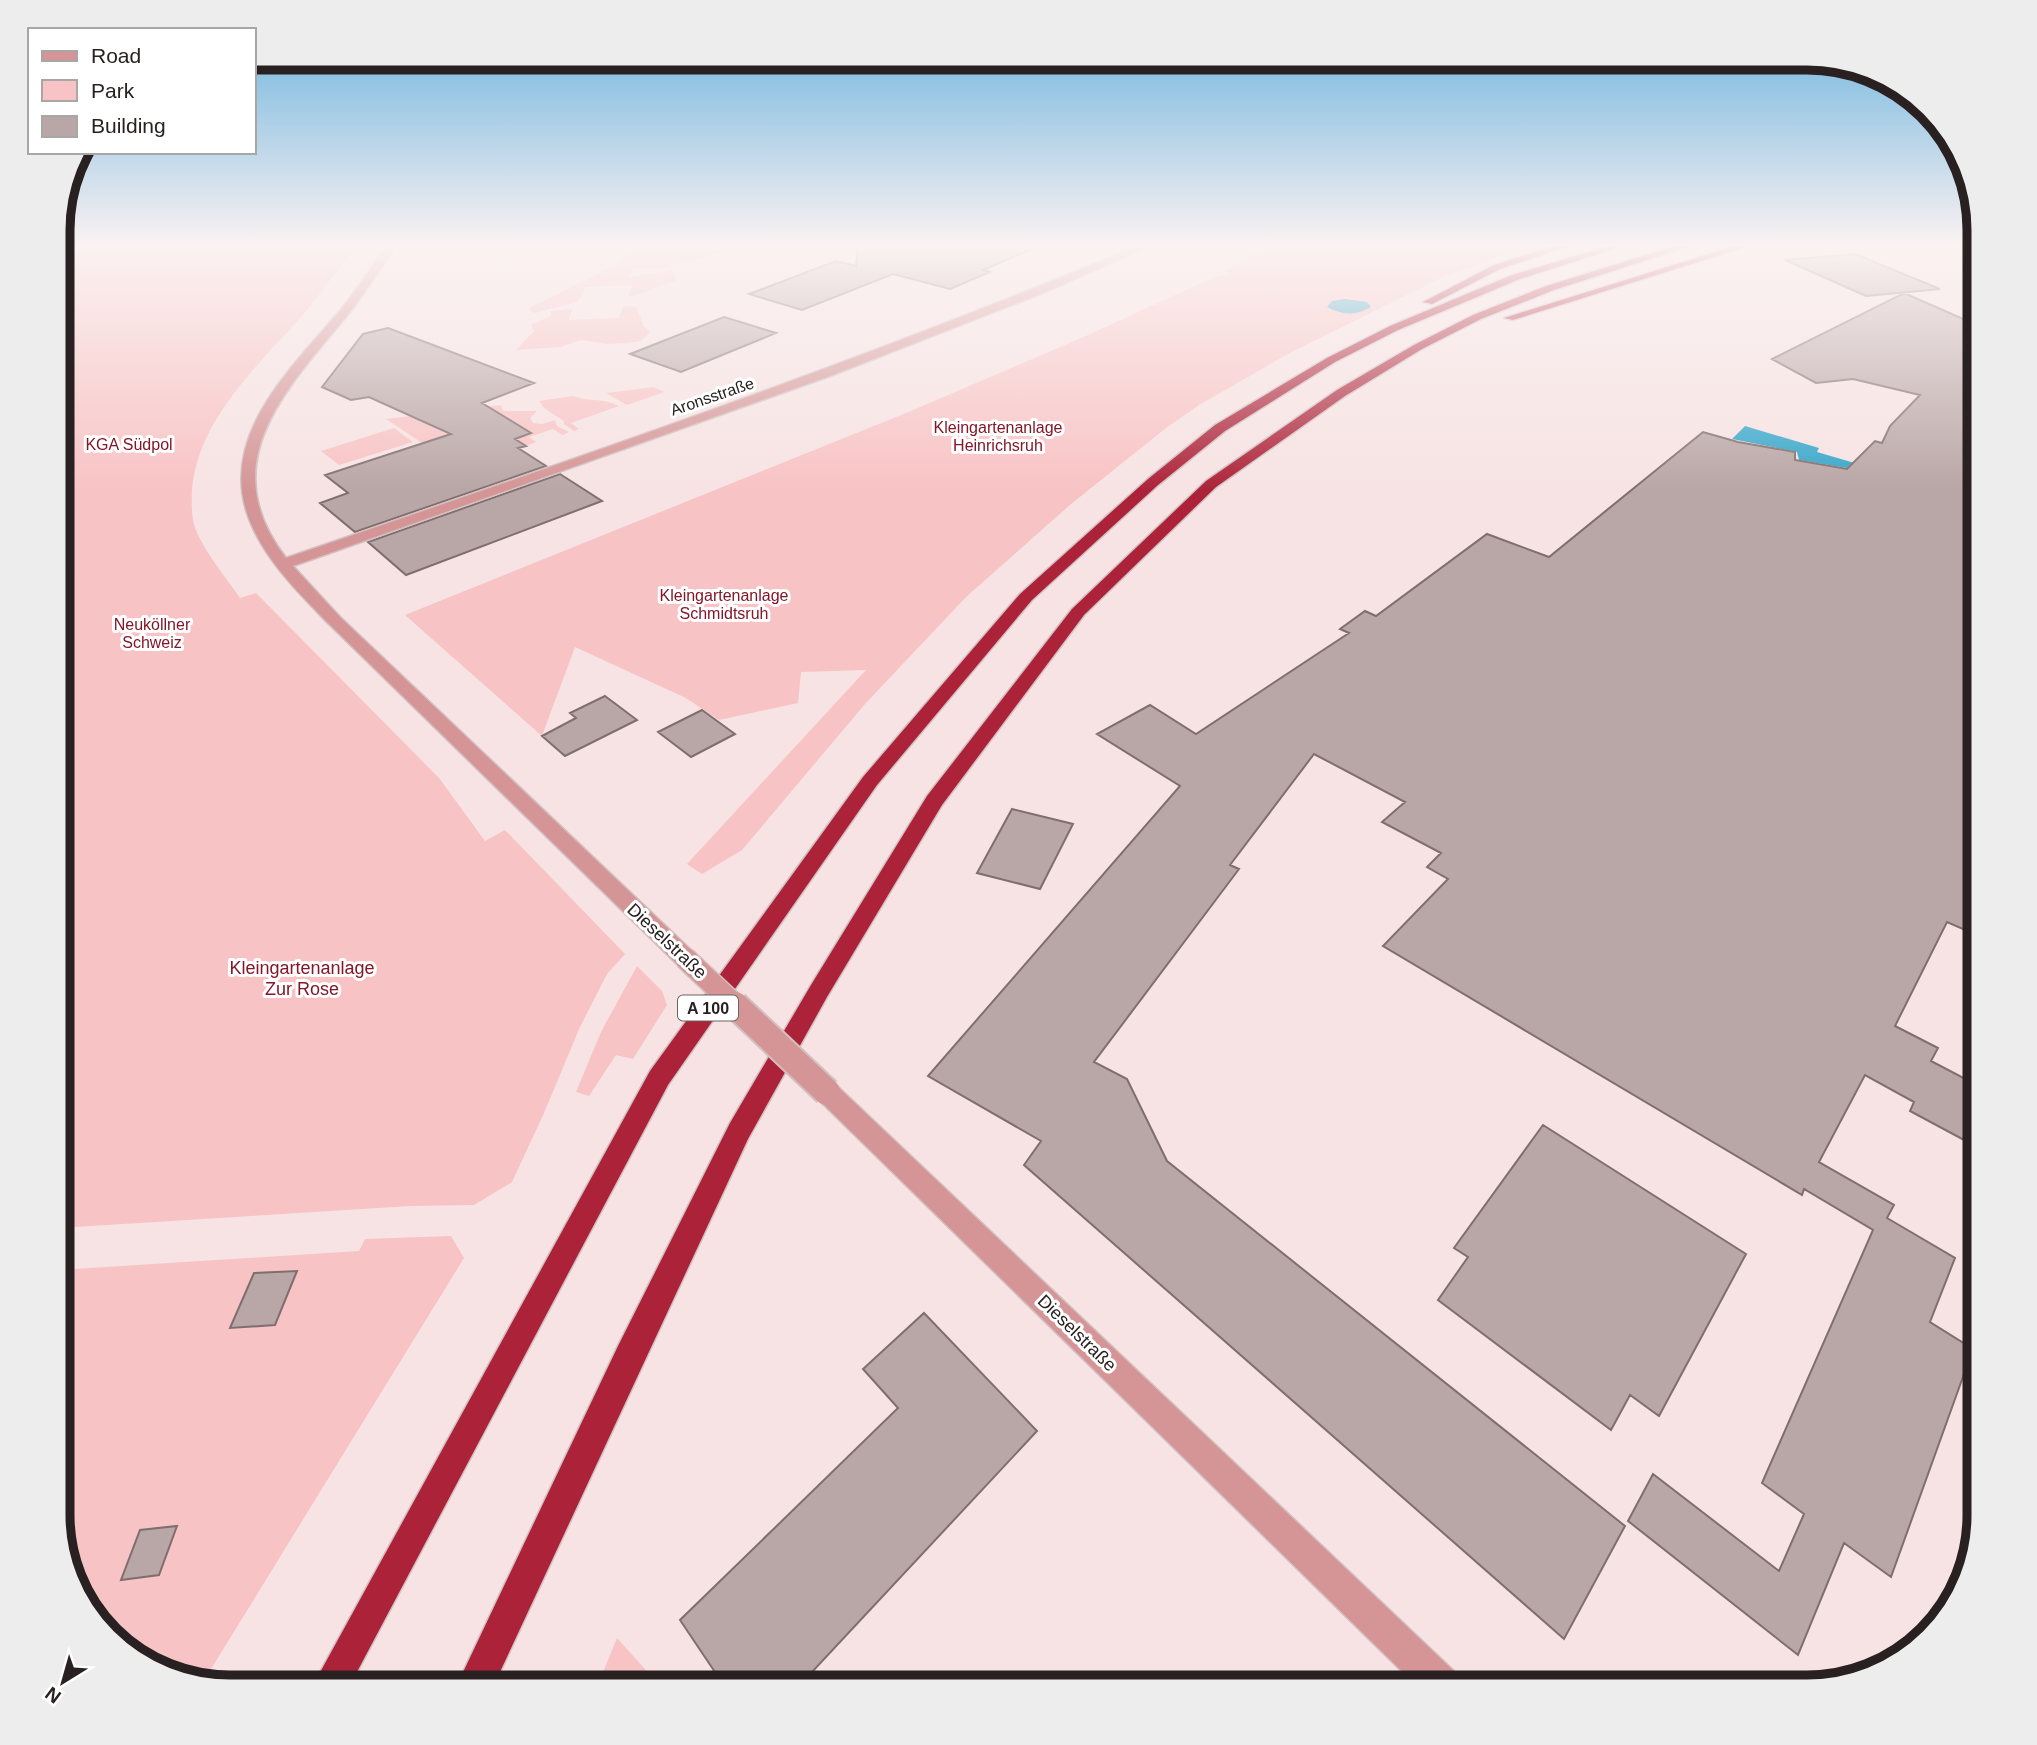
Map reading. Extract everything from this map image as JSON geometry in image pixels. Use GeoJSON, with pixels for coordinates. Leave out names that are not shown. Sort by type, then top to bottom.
{"type":"FeatureCollection","features":[{"type":"Feature","properties":{"kind":"highway","name":"A 100"},"geometry":{"type":"LineString","coordinates":[[336,1675],[659,1077],[870,781],[1026,597],[1153,482],[1220,428],[1331,360],[1398,327]]}},
{"type":"Feature","properties":{"kind":"highway"},"geometry":{"type":"LineString","coordinates":[[480,1675],[739,1131],[819,991],[934,802],[1078,612],[1212,484],[1341,393],[1418,347],[1460,327]]}},
{"type":"Feature","properties":{"kind":"highway"},"geometry":{"type":"LineString","coordinates":[[1457,329],[1465,327]]}},
{"type":"Feature","properties":{"kind":"street","name":"Dieselstraße"},"geometry":{"type":"LineString","coordinates":[[331,327],[290,378],[254,440],[248,472],[253,509],[262,534],[284,564],[328,613],[449,733],[827,1092],[1432,1675]]}},
{"type":"Feature","properties":{"kind":"street","name":"Aronsstraße"},"geometry":{"type":"LineString","coordinates":[[284,564],[870,358],[948,327]]}},
{"type":"Feature","properties":{"kind":"green space","name":"Kleingartenanlage Zur Rose"},"geometry":{"type":"Polygon","coordinates":[[[70,327],[291,327],[241,385],[208,434],[197,461],[192,490],[193,520],[199,538],[240,598],[256,593],[439,778],[485,841],[505,830],[625,954],[607,974],[580,1027],[512,1182],[474,1205],[410,1206],[70,1227],[70,327]]]}},
{"type":"Feature","properties":{"kind":"green space"},"geometry":{"type":"Polygon","coordinates":[[[532,327],[645,327],[650,332],[641,341],[608,344],[581,340],[560,347],[516,350],[534,331],[532,327]]]}},
{"type":"Feature","properties":{"kind":"green space"},"geometry":{"type":"Polygon","coordinates":[[[1104,327],[1341,327],[1288,354],[1199,405],[1071,504],[966,597],[865,704],[742,850],[702,874],[687,864],[866,670],[801,672],[798,703],[719,720],[686,698],[575,647],[542,736],[405,615],[911,411],[1104,327]]]}},
{"type":"Feature","properties":{"kind":"green space"},"geometry":{"type":"Polygon","coordinates":[[[654,387],[664,392],[627,405],[606,393],[654,387]]]}},
{"type":"Feature","properties":{"kind":"green space"},"geometry":{"type":"Polygon","coordinates":[[[573,396],[606,401],[619,406],[571,423],[579,429],[574,431],[539,401],[573,396]]]}},
{"type":"Feature","properties":{"kind":"green space"},"geometry":{"type":"Polygon","coordinates":[[[501,405],[503,411],[537,411],[530,418],[533,423],[542,424],[555,420],[557,426],[569,432],[563,435],[553,429],[529,437],[536,442],[526,446],[515,439],[530,433],[422,443],[386,419],[501,405]]]}},
{"type":"Feature","properties":{"kind":"green space"},"geometry":{"type":"Polygon","coordinates":[[[394,428],[413,442],[339,465],[321,451],[394,428]]]}},
{"type":"Feature","properties":{"kind":"green space"},"geometry":{"type":"Polygon","coordinates":[[[637,966],[662,991],[667,1005],[633,1059],[616,1055],[589,1096],[576,1092],[601,1032],[637,966]]]}},
{"type":"Feature","properties":{"kind":"green space"},"geometry":{"type":"Polygon","coordinates":[[[451,1236],[464,1258],[208,1674],[169,1663],[141,1648],[110,1620],[97,1604],[75,1556],[70,1525],[70,1269],[359,1251],[365,1239],[451,1236]]]}},
{"type":"Feature","properties":{"kind":"green space"},"geometry":{"type":"Polygon","coordinates":[[[617,1638],[650,1675],[602,1675],[617,1638]]]}},
{"type":"Feature","properties":{"kind":"water"},"geometry":{"type":"Polygon","coordinates":[[[1745,426],[1819,448],[1817,452],[1964,495],[1967,502],[1865,471],[1799,460],[1797,452],[1732,439],[1745,426]]]}},
{"type":"Feature","properties":{"kind":"building"},"geometry":{"type":"Polygon","coordinates":[[[697,327],[758,327],[776,333],[681,372],[630,354],[697,327]]]}},
{"type":"Feature","properties":{"kind":"building"},"geometry":{"type":"Polygon","coordinates":[[[1835,327],[1967,327],[1967,931],[1947,922],[1895,1026],[1938,1048],[1931,1061],[1967,1080],[1967,1142],[1910,1111],[1914,1102],[1865,1075],[1819,1162],[1894,1205],[1887,1218],[1955,1258],[1930,1322],[1967,1345],[1967,1366],[1891,1577],[1844,1543],[1798,1655],[1628,1521],[1653,1474],[1779,1571],[1804,1514],[1762,1483],[1873,1230],[1804,1189],[1802,1195],[1383,946],[1448,879],[1427,867],[1441,853],[1382,822],[1405,802],[1314,754],[1230,865],[1239,869],[1094,1062],[1127,1079],[1167,1161],[1625,1526],[1564,1639],[1024,1165],[1041,1141],[928,1076],[1180,786],[1097,734],[1150,705],[1196,734],[1349,633],[1340,629],[1365,611],[1376,616],[1487,534],[1549,557],[1703,432],[1738,442],[1795,452],[1795,460],[1847,469],[1875,441],[1882,443],[1890,426],[1920,395],[1853,379],[1816,383],[1772,359],[1835,327]]]}},
{"type":"Feature","properties":{"kind":"building"},"geometry":{"type":"Polygon","coordinates":[[[388,328],[534,383],[482,403],[531,433],[515,439],[526,446],[518,448],[546,466],[355,532],[320,503],[348,493],[325,475],[451,434],[369,397],[351,400],[322,387],[363,334],[388,328]]]}},
{"type":"Feature","properties":{"kind":"building"},"geometry":{"type":"Polygon","coordinates":[[[560,474],[602,501],[406,575],[368,542],[560,474]]]}},
{"type":"Feature","properties":{"kind":"building"},"geometry":{"type":"Polygon","coordinates":[[[605,696],[637,720],[565,756],[542,736],[576,718],[570,713],[605,696]]]}},
{"type":"Feature","properties":{"kind":"building"},"geometry":{"type":"Polygon","coordinates":[[[702,710],[735,734],[691,757],[658,732],[702,710]]]}},
{"type":"Feature","properties":{"kind":"building"},"geometry":{"type":"Polygon","coordinates":[[[1012,809],[1073,824],[1040,889],[977,873],[1012,809]]]}},
{"type":"Feature","properties":{"kind":"building"},"geometry":{"type":"Polygon","coordinates":[[[1543,1125],[1746,1254],[1659,1416],[1630,1395],[1611,1430],[1438,1300],[1468,1257],[1454,1248],[1543,1125]]]}},
{"type":"Feature","properties":{"kind":"building"},"geometry":{"type":"Polygon","coordinates":[[[297,1271],[275,1325],[230,1328],[254,1273],[297,1271]]]}},
{"type":"Feature","properties":{"kind":"building"},"geometry":{"type":"Polygon","coordinates":[[[924,1313],[1037,1431],[809,1675],[717,1675],[680,1620],[898,1408],[863,1369],[924,1313]]]}},
{"type":"Feature","properties":{"kind":"building"},"geometry":{"type":"Polygon","coordinates":[[[177,1526],[159,1575],[121,1580],[140,1530],[177,1526]]]}},
{"type":"Feature","properties":{"kind":"park label","name":"Kleingartenanlage Heinrichsruh"},"geometry":{"type":"Point","coordinates":[998,436]}},
{"type":"Feature","properties":{"kind":"park label","name":"KGA Südpol"},"geometry":{"type":"Point","coordinates":[129,444]}},
{"type":"Feature","properties":{"kind":"park label","name":"Kleingartenanlage Schmidtsruh"},"geometry":{"type":"Point","coordinates":[724,604]}},
{"type":"Feature","properties":{"kind":"park label","name":"Neuköllner Schweiz"},"geometry":{"type":"Point","coordinates":[152,633]}}]}
